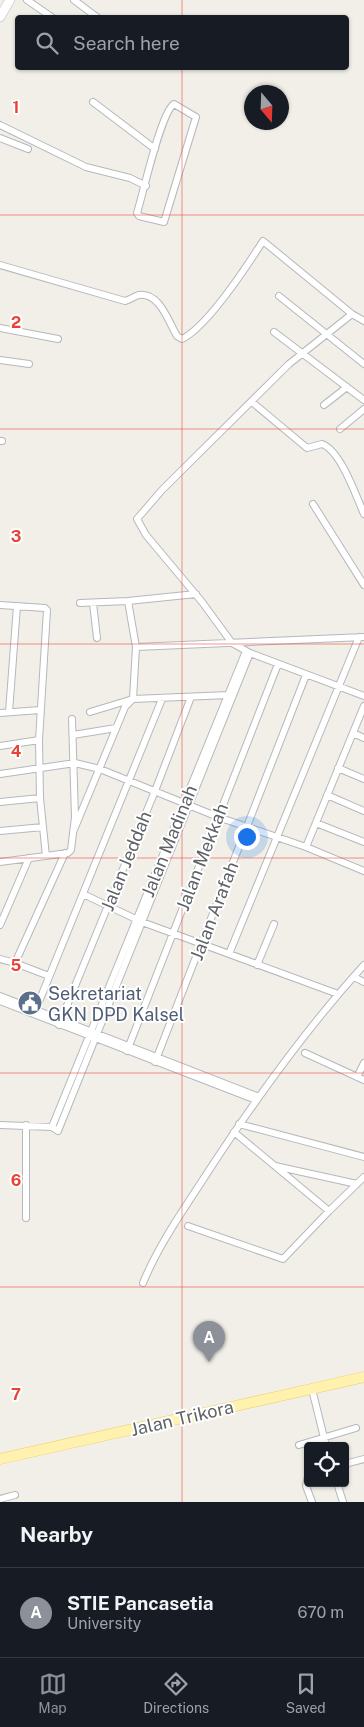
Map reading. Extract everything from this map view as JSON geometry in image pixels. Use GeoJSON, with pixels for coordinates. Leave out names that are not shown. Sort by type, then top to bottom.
{"type":"FeatureCollection","features":[{"type":"Feature","properties":{"kind":"main road","name":"Jalan Trikora"},"geometry":{"type":"LineString","coordinates":[[0,1459],[364,1377]]}},
{"type":"Feature","properties":{"kind":"street"},"geometry":{"type":"LineString","coordinates":[[0,8],[5,0]]}},
{"type":"Feature","properties":{"kind":"street"},"geometry":{"type":"LineString","coordinates":[[0,17],[10,0]]}},
{"type":"Feature","properties":{"kind":"street"},"geometry":{"type":"LineString","coordinates":[[27,0],[49,15]]}},
{"type":"Feature","properties":{"kind":"street"},"geometry":{"type":"LineString","coordinates":[[74,0],[94,15]]}},
{"type":"Feature","properties":{"kind":"street"},"geometry":{"type":"LineString","coordinates":[[93,102],[155,149]]}},
{"type":"Feature","properties":{"kind":"street"},"geometry":{"type":"LineString","coordinates":[[171,105],[179,106],[196,117],[166,222],[138,215],[146,186],[155,149],[171,105]]}},
{"type":"Feature","properties":{"kind":"street"},"geometry":{"type":"LineString","coordinates":[[0,125],[86,167],[130,178],[146,186]]}},
{"type":"Feature","properties":{"kind":"street"},"geometry":{"type":"LineString","coordinates":[[0,138],[28,149]]}},
{"type":"Feature","properties":{"kind":"street"},"geometry":{"type":"LineString","coordinates":[[0,265],[125,302],[139,295],[152,298],[160,304],[177,336],[182,339],[188,336],[211,314],[263,240],[352,314],[364,320]]}},
{"type":"Feature","properties":{"kind":"street"},"geometry":{"type":"LineString","coordinates":[[279,296],[364,364]]}},
{"type":"Feature","properties":{"kind":"street"},"geometry":{"type":"LineString","coordinates":[[352,314],[302,353],[162,490],[137,519],[146,535],[196,594],[232,643],[248,652],[306,676],[364,696]]}},
{"type":"Feature","properties":{"kind":"street"},"geometry":{"type":"LineString","coordinates":[[0,328],[58,339]]}},
{"type":"Feature","properties":{"kind":"street"},"geometry":{"type":"LineString","coordinates":[[274,332],[364,400]]}},
{"type":"Feature","properties":{"kind":"street"},"geometry":{"type":"LineString","coordinates":[[0,360],[29,364]]}},
{"type":"Feature","properties":{"kind":"street"},"geometry":{"type":"LineString","coordinates":[[324,405],[347,387]]}},
{"type":"Feature","properties":{"kind":"street"},"geometry":{"type":"LineString","coordinates":[[252,402],[307,448],[322,444],[327,446],[340,463],[364,514]]}},
{"type":"Feature","properties":{"kind":"street"},"geometry":{"type":"LineString","coordinates":[[340,429],[364,409]]}},
{"type":"Feature","properties":{"kind":"street"},"geometry":{"type":"LineString","coordinates":[[314,504],[364,584]]}},
{"type":"Feature","properties":{"kind":"street"},"geometry":{"type":"LineString","coordinates":[[80,603],[128,601],[196,594]]}},
{"type":"Feature","properties":{"kind":"street"},"geometry":{"type":"LineString","coordinates":[[73,832],[124,707],[133,700],[136,647],[128,601]]}},
{"type":"Feature","properties":{"kind":"street"},"geometry":{"type":"LineString","coordinates":[[93,603],[97,638]]}},
{"type":"Feature","properties":{"kind":"street"},"geometry":{"type":"LineString","coordinates":[[0,605],[45,608],[48,610],[39,740],[40,798],[46,856]]}},
{"type":"Feature","properties":{"kind":"street"},"geometry":{"type":"LineString","coordinates":[[9,712],[17,606]]}},
{"type":"Feature","properties":{"kind":"street"},"geometry":{"type":"LineString","coordinates":[[136,647],[362,637],[339,687],[229,954]]}},
{"type":"Feature","properties":{"kind":"street","name":"Jalan Madinah"},"geometry":{"type":"LineString","coordinates":[[26,1125],[55,1129],[248,652]]}},
{"type":"Feature","properties":{"kind":"street","name":"Jalan Mekkah"},"geometry":{"type":"LineString","coordinates":[[128,1049],[278,664]]}},
{"type":"Feature","properties":{"kind":"street","name":"Jalan Arafah"},"geometry":{"type":"LineString","coordinates":[[156,1060],[306,676]]}},
{"type":"Feature","properties":{"kind":"street"},"geometry":{"type":"LineString","coordinates":[[90,712],[133,700],[230,695]]}},
{"type":"Feature","properties":{"kind":"street","name":"Jalan Jeddah"},"geometry":{"type":"LineString","coordinates":[[60,1022],[155,791],[190,697]]}},
{"type":"Feature","properties":{"kind":"street"},"geometry":{"type":"LineString","coordinates":[[35,1012],[162,699]]}},
{"type":"Feature","properties":{"kind":"street"},"geometry":{"type":"LineString","coordinates":[[306,847],[364,706]]}},
{"type":"Feature","properties":{"kind":"street"},"geometry":{"type":"LineString","coordinates":[[0,713],[40,710]]}},
{"type":"Feature","properties":{"kind":"street"},"geometry":{"type":"LineString","coordinates":[[0,862],[65,853],[72,850],[74,763],[72,719]]}},
{"type":"Feature","properties":{"kind":"street"},"geometry":{"type":"LineString","coordinates":[[73,735],[116,728]]}},
{"type":"Feature","properties":{"kind":"street"},"geometry":{"type":"LineString","coordinates":[[353,734],[364,738]]}},
{"type":"Feature","properties":{"kind":"street"},"geometry":{"type":"LineString","coordinates":[[0,746],[39,740]]}},
{"type":"Feature","properties":{"kind":"street"},"geometry":{"type":"LineString","coordinates":[[0,774],[74,763],[100,769],[218,817],[306,847],[364,871]]}},
{"type":"Feature","properties":{"kind":"street"},"geometry":{"type":"LineString","coordinates":[[338,768],[364,780]]}},
{"type":"Feature","properties":{"kind":"street"},"geometry":{"type":"LineString","coordinates":[[327,795],[364,811]]}},
{"type":"Feature","properties":{"kind":"street"},"geometry":{"type":"LineString","coordinates":[[0,802],[40,798]]}},
{"type":"Feature","properties":{"kind":"street"},"geometry":{"type":"LineString","coordinates":[[316,822],[364,842]]}},
{"type":"Feature","properties":{"kind":"street"},"geometry":{"type":"LineString","coordinates":[[0,831],[43,827]]}},
{"type":"Feature","properties":{"kind":"street"},"geometry":{"type":"LineString","coordinates":[[16,963],[65,853]]}},
{"type":"Feature","properties":{"kind":"street"},"geometry":{"type":"LineString","coordinates":[[0,925],[29,858]]}},
{"type":"Feature","properties":{"kind":"street"},"geometry":{"type":"LineString","coordinates":[[82,894],[172,934],[202,943],[338,994]]}},
{"type":"Feature","properties":{"kind":"street"},"geometry":{"type":"LineString","coordinates":[[257,965],[274,924]]}},
{"type":"Feature","properties":{"kind":"street"},"geometry":{"type":"LineString","coordinates":[[0,959],[49,976]]}},
{"type":"Feature","properties":{"kind":"street"},"geometry":{"type":"LineString","coordinates":[[143,1283],[161,1246],[257,1098],[338,994],[364,965]]}},
{"type":"Feature","properties":{"kind":"street"},"geometry":{"type":"LineString","coordinates":[[354,976],[364,982]]}},
{"type":"Feature","properties":{"kind":"street"},"geometry":{"type":"LineString","coordinates":[[0,996],[128,1049],[257,1098]]}},
{"type":"Feature","properties":{"kind":"street"},"geometry":{"type":"LineString","coordinates":[[0,1001],[35,1012]]}},
{"type":"Feature","properties":{"kind":"street"},"geometry":{"type":"LineString","coordinates":[[305,1053],[361,1078],[364,1063]]}},
{"type":"Feature","properties":{"kind":"street"},"geometry":{"type":"LineString","coordinates":[[239,1124],[364,1157]]}},
{"type":"Feature","properties":{"kind":"street"},"geometry":{"type":"LineString","coordinates":[[0,1125],[26,1125],[26,1218]]}},
{"type":"Feature","properties":{"kind":"street"},"geometry":{"type":"LineString","coordinates":[[234,1132],[329,1211]]}},
{"type":"Feature","properties":{"kind":"street"},"geometry":{"type":"LineString","coordinates":[[274,1165],[357,1184]]}},
{"type":"Feature","properties":{"kind":"street"},"geometry":{"type":"LineString","coordinates":[[188,1226],[283,1259],[364,1177]]}},
{"type":"Feature","properties":{"kind":"street"},"geometry":{"type":"LineString","coordinates":[[312,1389],[325,1442]]}},
{"type":"Feature","properties":{"kind":"street"},"geometry":{"type":"LineString","coordinates":[[299,1445],[356,1428]]}},
{"type":"Feature","properties":{"kind":"street"},"geometry":{"type":"LineString","coordinates":[[349,1463],[364,1459]]}},
{"type":"Feature","properties":{"kind":"street"},"geometry":{"type":"LineString","coordinates":[[306,1487],[312,1502]]}},
{"type":"Feature","properties":{"kind":"street"},"geometry":{"type":"LineString","coordinates":[[338,1487],[343,1502]]}},
{"type":"Feature","properties":{"kind":"street"},"geometry":{"type":"LineString","coordinates":[[0,1499],[16,1495]]}},
{"type":"Feature","properties":{"kind":"place","name":"Sekretariat GKN DPD Kalsel"},"geometry":{"type":"Point","coordinates":[30,1003]}},
{"type":"Feature","properties":{"kind":"place","name":"STIE Pancasetia"},"geometry":{"type":"Point","coordinates":[209,1362]}}]}
